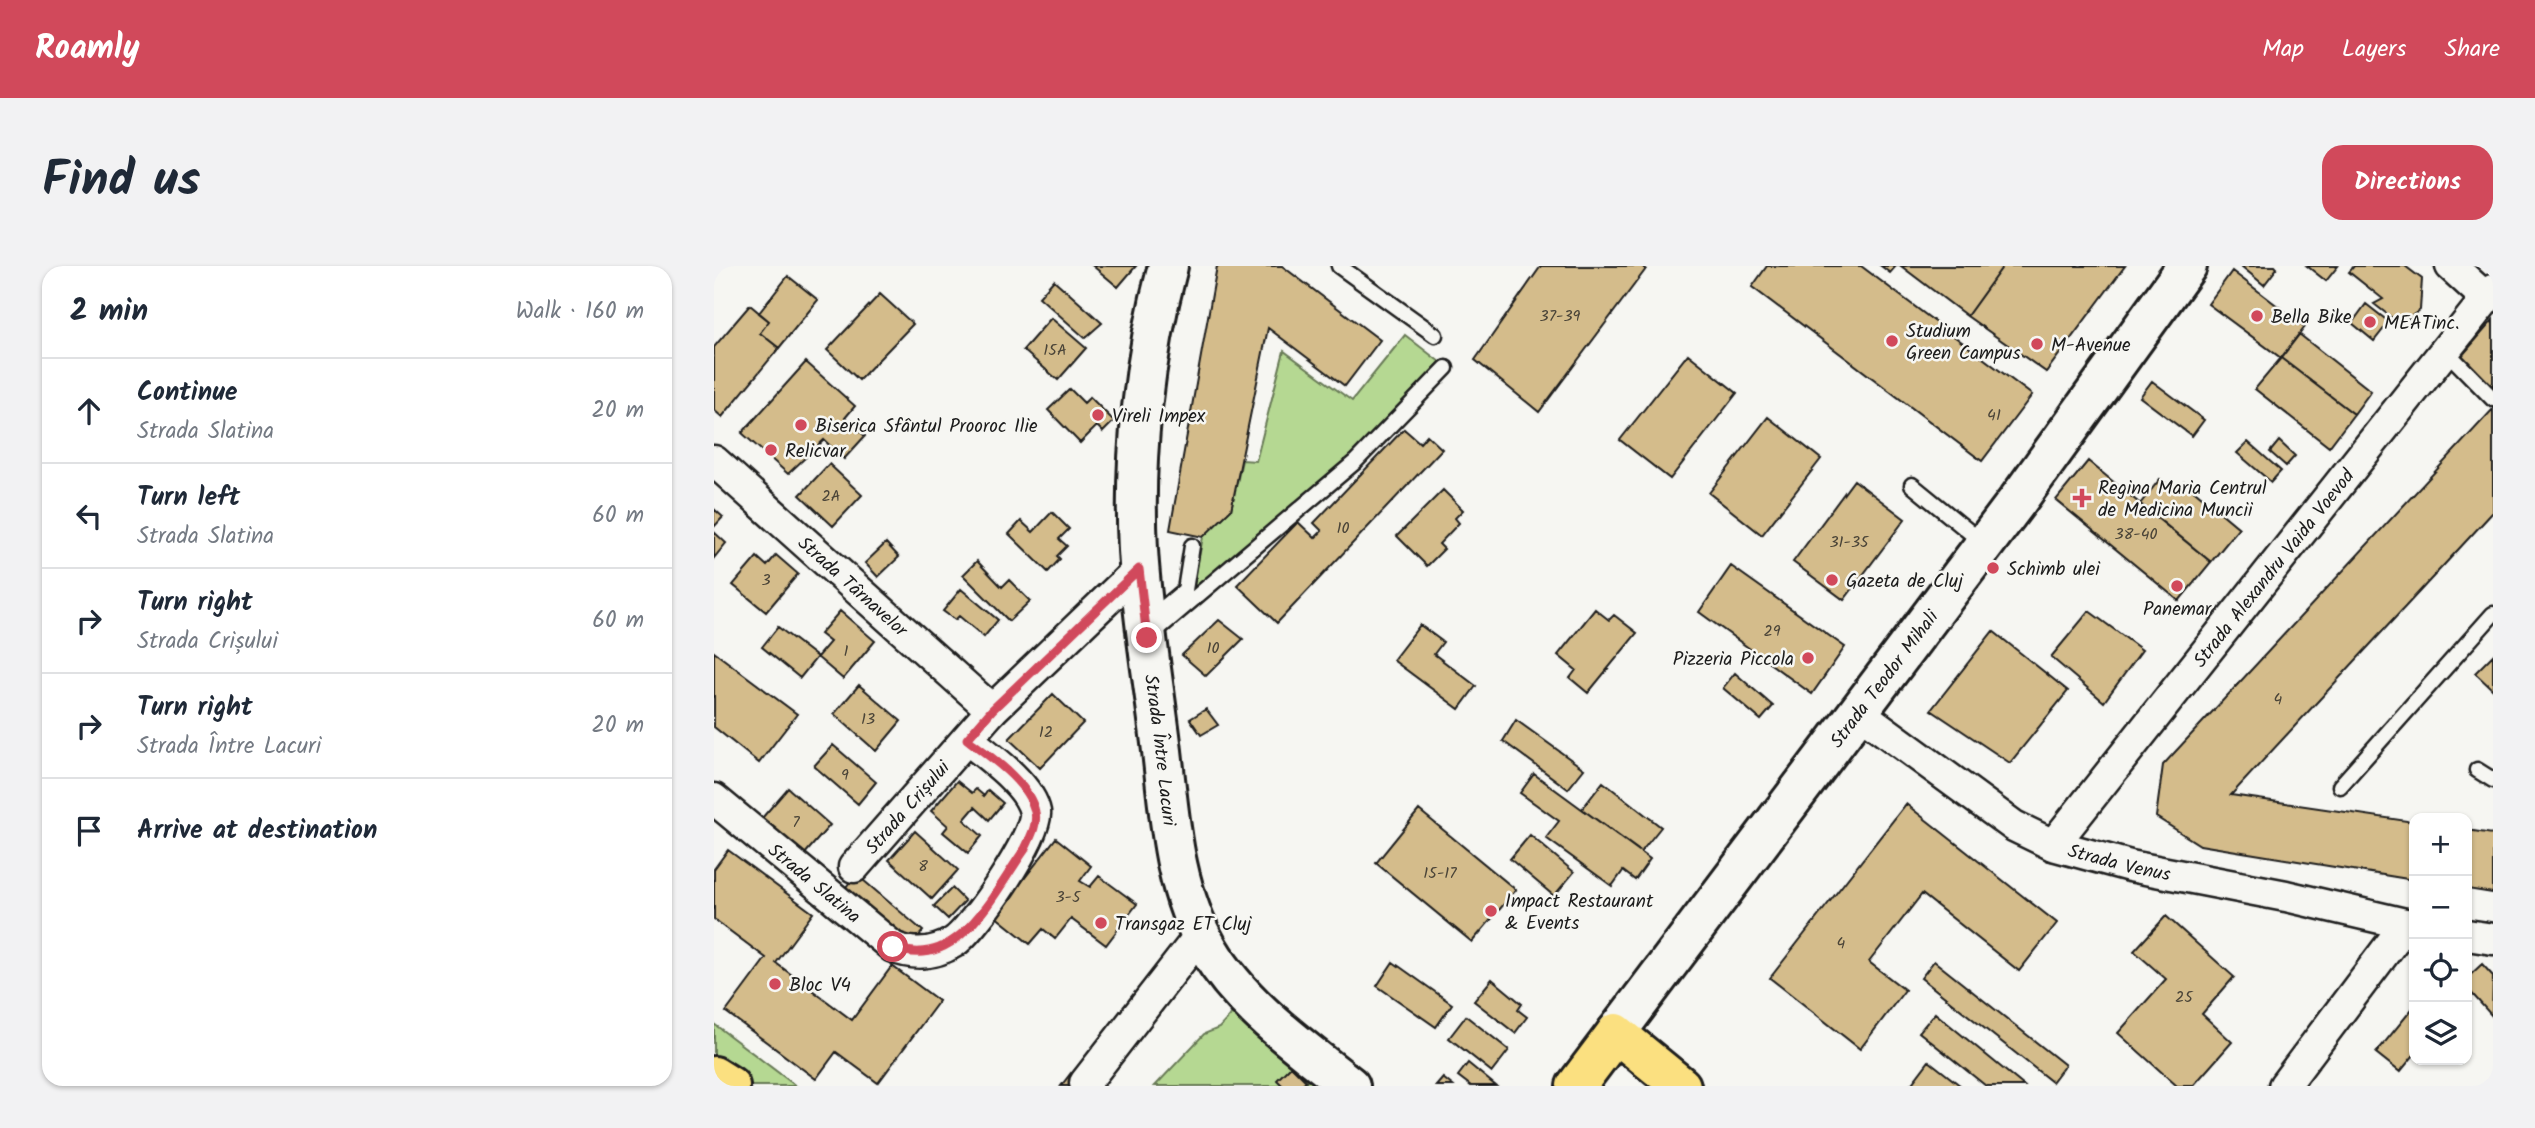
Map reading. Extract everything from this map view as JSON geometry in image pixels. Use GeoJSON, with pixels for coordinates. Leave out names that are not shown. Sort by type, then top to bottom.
{"type":"FeatureCollection","features":[{"type":"Feature","properties":{"kind":"main road","name":"Strada Între Lacuri"},"geometry":{"type":"LineString","coordinates":[[1168,266],[1152,342],[1142,427],[1138,503],[1139,569],[1173,848],[1180,883],[1200,934],[1210,952],[1235,984],[1270,1020],[1350,1086]]}},
{"type":"Feature","properties":{"kind":"main road","name":"Strada Teodor Mihali"},"geometry":{"type":"LineString","coordinates":[[1576,1086],[1860,713],[2187,266]]}},
{"type":"Feature","properties":{"kind":"main road"},"geometry":{"type":"LineString","coordinates":[[1616,1033],[1681,1086]]}},
{"type":"Feature","properties":{"kind":"main road"},"geometry":{"type":"LineString","coordinates":[[714,1076],[730,1086]]}},
{"type":"Feature","properties":{"kind":"street"},"geometry":{"type":"LineString","coordinates":[[2451,266],[2490,294]]}},
{"type":"Feature","properties":{"kind":"street","name":"Strada Alexandru Vaida Voevod"},"geometry":{"type":"LineString","coordinates":[[2053,845],[2490,294]]}},
{"type":"Feature","properties":{"kind":"street","name":"Strada Târnavelor"},"geometry":{"type":"LineString","coordinates":[[714,461],[992,710]]}},
{"type":"Feature","properties":{"kind":"street","name":"Strada Crișului"},"geometry":{"type":"LineString","coordinates":[[854,867],[992,710],[1139,569]]}},
{"type":"Feature","properties":{"kind":"street","name":"Strada Venus"},"geometry":{"type":"LineString","coordinates":[[1860,713],[2014,826],[2053,845],[2130,866],[2286,896],[2409,925]]}},
{"type":"Feature","properties":{"kind":"street","name":"Strada Slatina"},"geometry":{"type":"LineString","coordinates":[[714,799],[893,947],[906,953],[937,951],[957,941],[968,927],[1025,849],[1036,821],[1035,810],[1029,797],[1013,778],[967,739]]}},
{"type":"Feature","properties":{"kind":"street"},"geometry":{"type":"LineString","coordinates":[[2284,1086],[2409,926]]}},
{"type":"Feature","properties":{"kind":"street"},"geometry":{"type":"LineString","coordinates":[[1085,1083],[1200,934]]}},
{"type":"Feature","properties":{"kind":"street"},"geometry":{"type":"LineString","coordinates":[[2472,936],[2493,939]]}},
{"type":"Feature","properties":{"kind":"lane"},"geometry":{"type":"LineString","coordinates":[[1339,266],[1435,335]]}},
{"type":"Feature","properties":{"kind":"lane"},"geometry":{"type":"LineString","coordinates":[[2445,350],[2493,398]]}},
{"type":"Feature","properties":{"kind":"lane"},"geometry":{"type":"LineString","coordinates":[[1146,631],[1355,462],[1446,368]]}},
{"type":"Feature","properties":{"kind":"lane"},"geometry":{"type":"LineString","coordinates":[[1912,485],[1984,544]]}},
{"type":"Feature","properties":{"kind":"lane"},"geometry":{"type":"LineString","coordinates":[[1146,631],[1185,590],[1192,546]]}},
{"type":"Feature","properties":{"kind":"lane"},"geometry":{"type":"LineString","coordinates":[[2340,786],[2493,614]]}},
{"type":"Feature","properties":{"kind":"lane"},"geometry":{"type":"LineString","coordinates":[[2477,770],[2493,780]]}},
{"type":"Feature","properties":{"kind":"green space"},"geometry":{"type":"Polygon","coordinates":[[[1405,335],[1440,362],[1349,459],[1192,592],[1203,537],[1231,510],[1242,460],[1256,461],[1284,351],[1352,401],[1405,335]]]}},
{"type":"Feature","properties":{"kind":"green space"},"geometry":{"type":"Polygon","coordinates":[[[1242,991],[1329,1086],[1155,1086],[1204,1034],[1219,1028],[1230,1016],[1242,991]]]}},
{"type":"Feature","properties":{"kind":"green space"},"geometry":{"type":"Polygon","coordinates":[[[714,1024],[796,1086],[751,1086],[714,1062],[714,1024]]]}},
{"type":"Feature","properties":{"kind":"building"},"geometry":{"type":"Polygon","coordinates":[[[1093,266],[1136,266],[1118,287],[1093,266]]]}},
{"type":"Feature","properties":{"kind":"building"},"geometry":{"type":"Polygon","coordinates":[[[1217,266],[1282,266],[1380,340],[1345,386],[1268,328],[1231,510],[1203,537],[1170,530],[1217,266]]]}},
{"type":"Feature","properties":{"kind":"building"},"geometry":{"type":"Polygon","coordinates":[[[1541,266],[1642,266],[1646,269],[1539,412],[1475,360],[1541,266]]]}},
{"type":"Feature","properties":{"kind":"building","name":"Studium Green Campus"},"geometry":{"type":"Polygon","coordinates":[[[1767,266],[1861,266],[2032,395],[1982,461],[1752,287],[1767,266]]]}},
{"type":"Feature","properties":{"kind":"building"},"geometry":{"type":"Polygon","coordinates":[[[1881,266],[1896,266],[1890,273],[1881,266]]]}},
{"type":"Feature","properties":{"kind":"building"},"geometry":{"type":"Polygon","coordinates":[[[1901,266],[2003,266],[1967,316],[1901,266]]]}},
{"type":"Feature","properties":{"kind":"building","name":"M-Avenue"},"geometry":{"type":"Polygon","coordinates":[[[2003,266],[2125,266],[2046,372],[1967,316],[2003,266]]]}},
{"type":"Feature","properties":{"kind":"building"},"geometry":{"type":"Polygon","coordinates":[[[2241,266],[2275,266],[2277,268],[2264,285],[2241,266]]]}},
{"type":"Feature","properties":{"kind":"building"},"geometry":{"type":"Polygon","coordinates":[[[2307,266],[2338,266],[2326,281],[2307,266]]]}},
{"type":"Feature","properties":{"kind":"building"},"geometry":{"type":"Polygon","coordinates":[[[2354,266],[2405,266],[2422,279],[2420,310],[2400,324],[2374,304],[2383,299],[2349,272],[2354,266]]]}},
{"type":"Feature","properties":{"kind":"building","name":"Bella Bike"},"geometry":{"type":"Polygon","coordinates":[[[2232,271],[2305,327],[2281,358],[2208,304],[2232,271]]]}},
{"type":"Feature","properties":{"kind":"building"},"geometry":{"type":"Polygon","coordinates":[[[788,276],[818,300],[779,348],[760,333],[769,321],[759,313],[788,276]]]}},
{"type":"Feature","properties":{"kind":"building"},"geometry":{"type":"Polygon","coordinates":[[[1054,280],[1102,323],[1085,338],[1039,297],[1054,280]]]}},
{"type":"Feature","properties":{"kind":"building"},"geometry":{"type":"Polygon","coordinates":[[[880,294],[913,324],[859,380],[827,350],[880,294]]]}},
{"type":"Feature","properties":{"kind":"building","name":"MEATinc."},"geometry":{"type":"Polygon","coordinates":[[[2366,304],[2389,322],[2374,341],[2352,323],[2366,304]]]}},
{"type":"Feature","properties":{"kind":"building"},"geometry":{"type":"Polygon","coordinates":[[[750,305],[769,321],[760,333],[779,348],[722,417],[714,410],[714,347],[750,305]]]}},
{"type":"Feature","properties":{"kind":"building"},"geometry":{"type":"Polygon","coordinates":[[[1051,318],[1086,348],[1058,380],[1023,350],[1051,318]]]}},
{"type":"Feature","properties":{"kind":"building"},"geometry":{"type":"Polygon","coordinates":[[[2493,320],[2493,391],[2460,358],[2493,320]]]}},
{"type":"Feature","properties":{"kind":"building"},"geometry":{"type":"Polygon","coordinates":[[[2299,334],[2371,391],[2354,414],[2281,358],[2299,334]]]}},
{"type":"Feature","properties":{"kind":"building"},"geometry":{"type":"Polygon","coordinates":[[[1688,354],[1737,393],[1670,479],[1620,440],[1688,354]]]}},
{"type":"Feature","properties":{"kind":"building"},"geometry":{"type":"Polygon","coordinates":[[[2281,358],[2354,414],[2329,447],[2255,389],[2281,358]]]}},
{"type":"Feature","properties":{"kind":"building","name":"Biserica Sfântul Prooroc Ilie"},"geometry":{"type":"Polygon","coordinates":[[[806,362],[855,406],[845,418],[865,436],[844,459],[824,440],[788,474],[742,433],[806,362]]]}},
{"type":"Feature","properties":{"kind":"building"},"geometry":{"type":"Polygon","coordinates":[[[2152,381],[2204,420],[2192,436],[2140,397],[2152,381]]]}},
{"type":"Feature","properties":{"kind":"building"},"geometry":{"type":"Polygon","coordinates":[[[1070,389],[1084,403],[1090,397],[1114,421],[1103,432],[1097,426],[1080,443],[1048,410],[1070,389]]]}},
{"type":"Feature","properties":{"kind":"building"},"geometry":{"type":"Polygon","coordinates":[[[2493,409],[2493,512],[2231,795],[2409,821],[2409,879],[2200,845],[2156,817],[2163,765],[2493,409]]]}},
{"type":"Feature","properties":{"kind":"building"},"geometry":{"type":"Polygon","coordinates":[[[1768,417],[1821,459],[1762,535],[1709,493],[1768,417]]]}},
{"type":"Feature","properties":{"kind":"building"},"geometry":{"type":"Polygon","coordinates":[[[1404,429],[1420,443],[1427,435],[1442,449],[1277,623],[1237,585],[1298,522],[1315,538],[1322,531],[1314,523],[1404,429]]]}},
{"type":"Feature","properties":{"kind":"building"},"geometry":{"type":"Polygon","coordinates":[[[2279,441],[2295,456],[2286,466],[2270,452],[2279,441]]]}},
{"type":"Feature","properties":{"kind":"building"},"geometry":{"type":"Polygon","coordinates":[[[2248,442],[2281,471],[2271,482],[2237,453],[2248,442]]]}},
{"type":"Feature","properties":{"kind":"building"},"geometry":{"type":"Polygon","coordinates":[[[2088,461],[2211,562],[2179,601],[2056,500],[2088,461]]]}},
{"type":"Feature","properties":{"kind":"building"},"geometry":{"type":"Polygon","coordinates":[[[829,464],[862,495],[833,526],[800,495],[829,464]]]}},
{"type":"Feature","properties":{"kind":"building"},"geometry":{"type":"Polygon","coordinates":[[[2160,479],[2176,491],[2184,482],[2239,528],[2211,562],[2140,504],[2160,479]]]}},
{"type":"Feature","properties":{"kind":"building"},"geometry":{"type":"Polygon","coordinates":[[[1854,480],[1905,519],[1844,600],[1793,562],[1854,480]]]}},
{"type":"Feature","properties":{"kind":"building"},"geometry":{"type":"Polygon","coordinates":[[[1443,490],[1463,510],[1455,518],[1459,523],[1439,544],[1444,549],[1427,566],[1397,536],[1443,490]]]}},
{"type":"Feature","properties":{"kind":"building"},"geometry":{"type":"Polygon","coordinates":[[[714,509],[723,517],[714,527],[714,509]]]}},
{"type":"Feature","properties":{"kind":"building"},"geometry":{"type":"Polygon","coordinates":[[[1052,512],[1069,529],[1059,539],[1067,546],[1057,556],[1060,559],[1048,572],[1009,534],[1021,521],[1033,532],[1052,512]]]}},
{"type":"Feature","properties":{"kind":"building"},"geometry":{"type":"Polygon","coordinates":[[[714,532],[726,543],[714,558],[714,532]]]}},
{"type":"Feature","properties":{"kind":"building"},"geometry":{"type":"Polygon","coordinates":[[[886,543],[899,557],[878,577],[865,563],[886,543]]]}},
{"type":"Feature","properties":{"kind":"building"},"geometry":{"type":"Polygon","coordinates":[[[776,555],[798,574],[766,612],[733,585],[757,557],[767,566],[776,555]]]}},
{"type":"Feature","properties":{"kind":"building"},"geometry":{"type":"Polygon","coordinates":[[[977,561],[1002,587],[1009,580],[1030,601],[1009,621],[963,575],[977,561]]]}},
{"type":"Feature","properties":{"kind":"building"},"geometry":{"type":"Polygon","coordinates":[[[1731,566],[1845,647],[1812,694],[1699,612],[1731,566]]]}},
{"type":"Feature","properties":{"kind":"building"},"geometry":{"type":"Polygon","coordinates":[[[961,589],[998,620],[984,637],[959,616],[955,620],[943,611],[961,589]]]}},
{"type":"Feature","properties":{"kind":"building"},"geometry":{"type":"Polygon","coordinates":[[[1595,609],[1609,620],[1614,615],[1637,633],[1588,693],[1570,678],[1576,670],[1558,655],[1595,609]]]}},
{"type":"Feature","properties":{"kind":"building"},"geometry":{"type":"Polygon","coordinates":[[[840,611],[875,641],[843,679],[817,657],[830,642],[820,634],[840,611]]]}},
{"type":"Feature","properties":{"kind":"building"},"geometry":{"type":"Polygon","coordinates":[[[2089,611],[2142,650],[2104,702],[2051,657],[2089,611]]]}},
{"type":"Feature","properties":{"kind":"building"},"geometry":{"type":"Polygon","coordinates":[[[1219,620],[1243,639],[1206,676],[1182,655],[1219,620]]]}},
{"type":"Feature","properties":{"kind":"building"},"geometry":{"type":"Polygon","coordinates":[[[1420,625],[1443,642],[1434,654],[1476,686],[1459,709],[1393,660],[1420,625]]]}},
{"type":"Feature","properties":{"kind":"building"},"geometry":{"type":"Polygon","coordinates":[[[778,627],[817,657],[800,678],[762,647],[778,627]]]}},
{"type":"Feature","properties":{"kind":"building"},"geometry":{"type":"Polygon","coordinates":[[[1993,631],[2068,691],[2010,763],[1931,710],[1993,631]]]}},
{"type":"Feature","properties":{"kind":"building"},"geometry":{"type":"Polygon","coordinates":[[[714,652],[797,714],[759,763],[714,727],[714,652]]]}},
{"type":"Feature","properties":{"kind":"building"},"geometry":{"type":"Polygon","coordinates":[[[2493,655],[2493,690],[2475,673],[2493,655]]]}},
{"type":"Feature","properties":{"kind":"building"},"geometry":{"type":"Polygon","coordinates":[[[1735,673],[1773,706],[1761,720],[1723,688],[1735,673]]]}},
{"type":"Feature","properties":{"kind":"building"},"geometry":{"type":"Polygon","coordinates":[[[859,685],[901,721],[876,751],[834,714],[859,685]]]}},
{"type":"Feature","properties":{"kind":"building"},"geometry":{"type":"Polygon","coordinates":[[[1053,694],[1083,723],[1040,768],[1009,739],[1053,694]]]}},
{"type":"Feature","properties":{"kind":"building"},"geometry":{"type":"Polygon","coordinates":[[[1206,709],[1218,725],[1201,735],[1190,719],[1206,709]]]}},
{"type":"Feature","properties":{"kind":"building"},"geometry":{"type":"Polygon","coordinates":[[[1516,720],[1584,769],[1568,789],[1503,741],[1516,720]]]}},
{"type":"Feature","properties":{"kind":"building"},"geometry":{"type":"Polygon","coordinates":[[[833,745],[876,782],[858,804],[814,766],[833,745]]]}},
{"type":"Feature","properties":{"kind":"building"},"geometry":{"type":"Polygon","coordinates":[[[1534,774],[1650,859],[1635,880],[1623,871],[1612,886],[1546,838],[1559,821],[1520,793],[1534,774]]]}},
{"type":"Feature","properties":{"kind":"building"},"geometry":{"type":"Polygon","coordinates":[[[957,781],[972,793],[976,789],[984,796],[988,790],[1003,803],[989,820],[975,807],[964,820],[982,836],[968,853],[943,832],[948,826],[931,811],[957,781]]]}},
{"type":"Feature","properties":{"kind":"building"},"geometry":{"type":"Polygon","coordinates":[[[1603,782],[1661,827],[1641,852],[1582,809],[1603,782]]]}},
{"type":"Feature","properties":{"kind":"building"},"geometry":{"type":"Polygon","coordinates":[[[788,788],[830,825],[804,855],[762,818],[788,788]]]}},
{"type":"Feature","properties":{"kind":"building"},"geometry":{"type":"Polygon","coordinates":[[[1906,804],[2057,923],[2019,971],[1922,894],[1869,962],[1905,990],[1860,1049],[1770,978],[1906,804]]]}},
{"type":"Feature","properties":{"kind":"building"},"geometry":{"type":"Polygon","coordinates":[[[1419,810],[1516,890],[1472,942],[1376,863],[1419,810]]]}},
{"type":"Feature","properties":{"kind":"building"},"geometry":{"type":"Polygon","coordinates":[[[915,831],[958,870],[932,899],[889,860],[915,831]]]}},
{"type":"Feature","properties":{"kind":"building"},"geometry":{"type":"Polygon","coordinates":[[[2472,831],[2493,834],[2493,893],[2472,890],[2472,831]]]}},
{"type":"Feature","properties":{"kind":"building"},"geometry":{"type":"Polygon","coordinates":[[[1530,835],[1574,872],[1554,896],[1510,859],[1530,835]]]}},
{"type":"Feature","properties":{"kind":"building"},"geometry":{"type":"Polygon","coordinates":[[[1056,838],[1091,866],[1080,881],[1090,887],[1099,876],[1137,904],[1106,945],[1071,919],[1055,939],[1043,929],[1030,944],[995,916],[1056,838]]]}},
{"type":"Feature","properties":{"kind":"building","name":"Bloc V4"},"geometry":{"type":"Polygon","coordinates":[[[728,850],[813,913],[776,963],[852,1020],[892,966],[939,1001],[878,1083],[836,1052],[816,1079],[726,1012],[766,958],[714,919],[714,869],[728,850]]]}},
{"type":"Feature","properties":{"kind":"building"},"geometry":{"type":"Polygon","coordinates":[[[856,874],[923,931],[909,948],[843,891],[856,874]]]}},
{"type":"Feature","properties":{"kind":"building"},"geometry":{"type":"Polygon","coordinates":[[[952,888],[965,901],[948,919],[934,906],[952,888]]]}},
{"type":"Feature","properties":{"kind":"building"},"geometry":{"type":"Polygon","coordinates":[[[2166,916],[2234,977],[2202,1014],[2232,1042],[2193,1086],[2177,1086],[2118,1033],[2166,979],[2134,951],[2166,916]]]}},
{"type":"Feature","properties":{"kind":"building"},"geometry":{"type":"Polygon","coordinates":[[[1934,961],[2065,1065],[2052,1082],[1921,978],[1934,961]]]}},
{"type":"Feature","properties":{"kind":"building"},"geometry":{"type":"Polygon","coordinates":[[[1393,962],[1452,1004],[1436,1027],[1377,986],[1393,962]]]}},
{"type":"Feature","properties":{"kind":"building"},"geometry":{"type":"Polygon","coordinates":[[[2482,964],[2493,976],[2492,1016],[2472,994],[2472,973],[2482,964]]]}},
{"type":"Feature","properties":{"kind":"building"},"geometry":{"type":"Polygon","coordinates":[[[1492,979],[1522,1004],[1518,1010],[1527,1017],[1515,1033],[1474,1001],[1492,979]]]}},
{"type":"Feature","properties":{"kind":"building"},"geometry":{"type":"Polygon","coordinates":[[[1935,1013],[2024,1086],[1986,1086],[1919,1032],[1935,1013]]]}},
{"type":"Feature","properties":{"kind":"building"},"geometry":{"type":"Polygon","coordinates":[[[2409,1013],[2409,1061],[2400,1072],[2376,1053],[2409,1013]]]}},
{"type":"Feature","properties":{"kind":"building"},"geometry":{"type":"Polygon","coordinates":[[[1466,1016],[1509,1050],[1492,1072],[1449,1038],[1466,1016]]]}},
{"type":"Feature","properties":{"kind":"building"},"geometry":{"type":"Polygon","coordinates":[[[1929,1061],[1961,1086],[1910,1086],[1929,1061]]]}},
{"type":"Feature","properties":{"kind":"building"},"geometry":{"type":"Polygon","coordinates":[[[1468,1063],[1496,1086],[1471,1086],[1458,1076],[1468,1063]]]}},
{"type":"Feature","properties":{"kind":"building"},"geometry":{"type":"Polygon","coordinates":[[[1291,1066],[1306,1081],[1300,1086],[1283,1086],[1277,1080],[1291,1066]]]}},
{"type":"Feature","properties":{"kind":"building"},"geometry":{"type":"Polygon","coordinates":[[[1071,1073],[1089,1086],[1061,1086],[1071,1073]]]}},
{"type":"Feature","properties":{"kind":"building"},"geometry":{"type":"Polygon","coordinates":[[[1443,1078],[1453,1086],[1436,1086],[1443,1078]]]}},
{"type":"Feature","properties":{"kind":"place","name":"Bella Bike"},"geometry":{"type":"Point","coordinates":[2257,316]}},
{"type":"Feature","properties":{"kind":"place","name":"MEATinc."},"geometry":{"type":"Point","coordinates":[2370,322]}},
{"type":"Feature","properties":{"kind":"place","name":"Studium Green Campus"},"geometry":{"type":"Point","coordinates":[1892,341]}},
{"type":"Feature","properties":{"kind":"place","name":"M-Avenue"},"geometry":{"type":"Point","coordinates":[2037,344]}},
{"type":"Feature","properties":{"kind":"place","name":"Vireli Impex"},"geometry":{"type":"Point","coordinates":[1098,415]}},
{"type":"Feature","properties":{"kind":"place","name":"Biserica Sfântul Prooroc Ilie"},"geometry":{"type":"Point","coordinates":[801,425]}},
{"type":"Feature","properties":{"kind":"place","name":"Relicvar"},"geometry":{"type":"Point","coordinates":[771,450]}},
{"type":"Feature","properties":{"kind":"place","name":"Regina Maria Centrul de Medicina Muncii"},"geometry":{"type":"Point","coordinates":[2082,498]}},
{"type":"Feature","properties":{"kind":"place","name":"Schimb ulei"},"geometry":{"type":"Point","coordinates":[1993,568]}},
{"type":"Feature","properties":{"kind":"place","name":"Gazeta de Cluj"},"geometry":{"type":"Point","coordinates":[1832,580]}},
{"type":"Feature","properties":{"kind":"place","name":"Panemar"},"geometry":{"type":"Point","coordinates":[2177,586]}},
{"type":"Feature","properties":{"kind":"place","name":"Pizzeria Piccola"},"geometry":{"type":"Point","coordinates":[1808,658]}},
{"type":"Feature","properties":{"kind":"place","name":"Impact Restaurant & Events"},"geometry":{"type":"Point","coordinates":[1491,911]}},
{"type":"Feature","properties":{"kind":"place","name":"Transgaz ET Cluj"},"geometry":{"type":"Point","coordinates":[1101,923]}},
{"type":"Feature","properties":{"kind":"place","name":"Bloc V4"},"geometry":{"type":"Point","coordinates":[775,984]}},
{"type":"Feature","properties":{"kind":"route"},"geometry":{"type":"LineString","coordinates":[[893,947],[906,953],[937,951],[957,941],[1025,849],[1032,834],[1036,821],[1035,810],[1029,797],[1013,778],[967,739],[992,710],[1139,569],[1147,638]]}}]}
